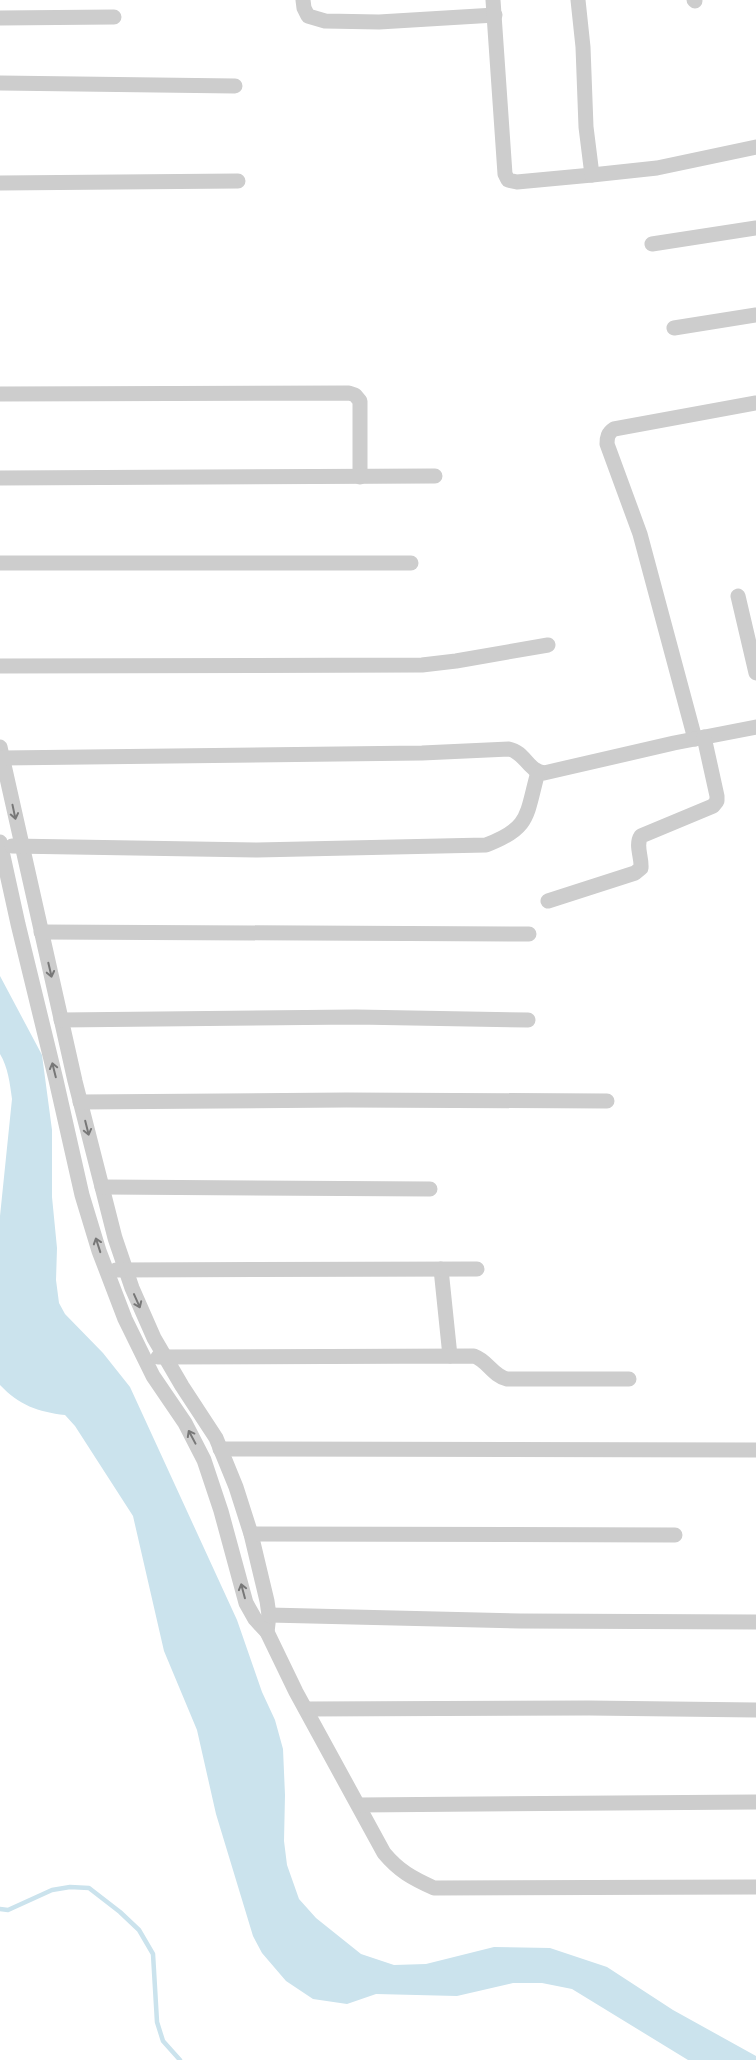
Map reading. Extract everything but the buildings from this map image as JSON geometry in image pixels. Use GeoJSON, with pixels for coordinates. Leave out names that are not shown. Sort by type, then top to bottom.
{"type":"FeatureCollection","features":[{"type":"Feature","properties":{"kind":"street"},"geometry":{"type":"LineString","coordinates":[[303,0],[308,16],[325,21],[379,22],[495,15]]}},
{"type":"Feature","properties":{"kind":"street"},"geometry":{"type":"LineString","coordinates":[[493,0],[505,174],[508,180],[517,182],[657,168],[756,147]]}},
{"type":"Feature","properties":{"kind":"street"},"geometry":{"type":"LineString","coordinates":[[578,0],[586,127],[592,175]]}},
{"type":"Feature","properties":{"kind":"street"},"geometry":{"type":"LineString","coordinates":[[0,18],[114,17]]}},
{"type":"Feature","properties":{"kind":"street"},"geometry":{"type":"LineString","coordinates":[[0,83],[235,86]]}},
{"type":"Feature","properties":{"kind":"street"},"geometry":{"type":"LineString","coordinates":[[0,183],[238,181]]}},
{"type":"Feature","properties":{"kind":"street"},"geometry":{"type":"LineString","coordinates":[[652,244],[756,228]]}},
{"type":"Feature","properties":{"kind":"street"},"geometry":{"type":"LineString","coordinates":[[674,328],[756,315]]}},
{"type":"Feature","properties":{"kind":"street"},"geometry":{"type":"LineString","coordinates":[[0,394],[349,393],[355,395],[360,401],[360,477]]}},
{"type":"Feature","properties":{"kind":"street"},"geometry":{"type":"LineString","coordinates":[[548,901],[635,874],[642,868],[638,846],[638,840],[641,836],[713,806],[717,796],[640,534],[607,444],[609,432],[614,429],[756,402]]}},
{"type":"Feature","properties":{"kind":"street"},"geometry":{"type":"LineString","coordinates":[[0,478],[435,476]]}},
{"type":"Feature","properties":{"kind":"street"},"geometry":{"type":"LineString","coordinates":[[0,563],[412,564]]}},
{"type":"Feature","properties":{"kind":"street"},"geometry":{"type":"LineString","coordinates":[[738,596],[756,673]]}},
{"type":"Feature","properties":{"kind":"street"},"geometry":{"type":"LineString","coordinates":[[0,666],[422,664],[456,661],[548,646]]}},
{"type":"Feature","properties":{"kind":"street"},"geometry":{"type":"LineString","coordinates":[[267,1632],[269,1615],[267,1601],[251,1534],[236,1486],[216,1438],[154,1338],[115,1238],[80,1102],[1,752],[422,753],[509,749],[521,754],[538,772],[552,773],[700,738],[756,727]]}},
{"type":"Feature","properties":{"kind":"street"},"geometry":{"type":"LineString","coordinates":[[538,772],[526,814],[520,827],[505,837],[486,844],[257,850],[22,847],[0,844],[82,1195],[107,1271],[126,1319],[153,1376],[185,1423],[204,1460],[221,1511],[246,1603],[255,1619],[267,1632],[306,1709],[384,1853],[396,1868],[434,1888],[756,1887]]}},
{"type":"Feature","properties":{"kind":"street"},"geometry":{"type":"LineString","coordinates":[[41,932],[529,934]]}},
{"type":"Feature","properties":{"kind":"street"},"geometry":{"type":"LineString","coordinates":[[61,1020],[356,1017],[528,1020]]}},
{"type":"Feature","properties":{"kind":"street"},"geometry":{"type":"LineString","coordinates":[[80,1102],[607,1100]]}},
{"type":"Feature","properties":{"kind":"street"},"geometry":{"type":"LineString","coordinates":[[102,1187],[430,1188]]}},
{"type":"Feature","properties":{"kind":"street"},"geometry":{"type":"LineString","coordinates":[[440,1269],[450,1356]]}},
{"type":"Feature","properties":{"kind":"street"},"geometry":{"type":"LineString","coordinates":[[107,1271],[477,1269]]}},
{"type":"Feature","properties":{"kind":"street"},"geometry":{"type":"LineString","coordinates":[[144,1358],[450,1356],[480,1358],[498,1377],[507,1379],[630,1379]]}},
{"type":"Feature","properties":{"kind":"street"},"geometry":{"type":"LineString","coordinates":[[220,1449],[756,1450]]}},
{"type":"Feature","properties":{"kind":"street"},"geometry":{"type":"LineString","coordinates":[[251,1534],[675,1535]]}},
{"type":"Feature","properties":{"kind":"street"},"geometry":{"type":"LineString","coordinates":[[269,1615],[756,1622]]}},
{"type":"Feature","properties":{"kind":"street"},"geometry":{"type":"LineString","coordinates":[[306,1709],[589,1708],[756,1710]]}},
{"type":"Feature","properties":{"kind":"street"},"geometry":{"type":"LineString","coordinates":[[359,1805],[756,1802]]}},
{"type":"Feature","properties":{"kind":"water"},"geometry":{"type":"Polygon","coordinates":[[[0,976],[42,1055],[52,1130],[52,1197],[57,1248],[56,1280],[59,1303],[65,1314],[103,1353],[130,1387],[237,1620],[262,1692],[275,1720],[283,1749],[284,1841],[287,1865],[299,1899],[316,1918],[361,1954],[394,1965],[426,1964],[494,1947],[550,1948],[607,1967],[673,2010],[756,2056],[756,2060],[688,2060],[572,1989],[542,1983],[513,1983],[457,1996],[376,1994],[347,2004],[313,1999],[286,1981],[262,1953],[253,1936],[216,1814],[197,1730],[164,1651],[133,1516],[75,1426],[65,1415],[46,1412],[29,1406],[14,1398],[0,1385],[0,1216],[12,1099],[7,1070],[0,1054],[0,976]]]}},
{"type":"Feature","properties":{"kind":"waterway"},"geometry":{"type":"LineString","coordinates":[[0,1909],[8,1910],[52,1890],[70,1887],[89,1888],[120,1912],[139,1930],[153,1954],[157,2022],[163,2041],[180,2060]]}}]}
